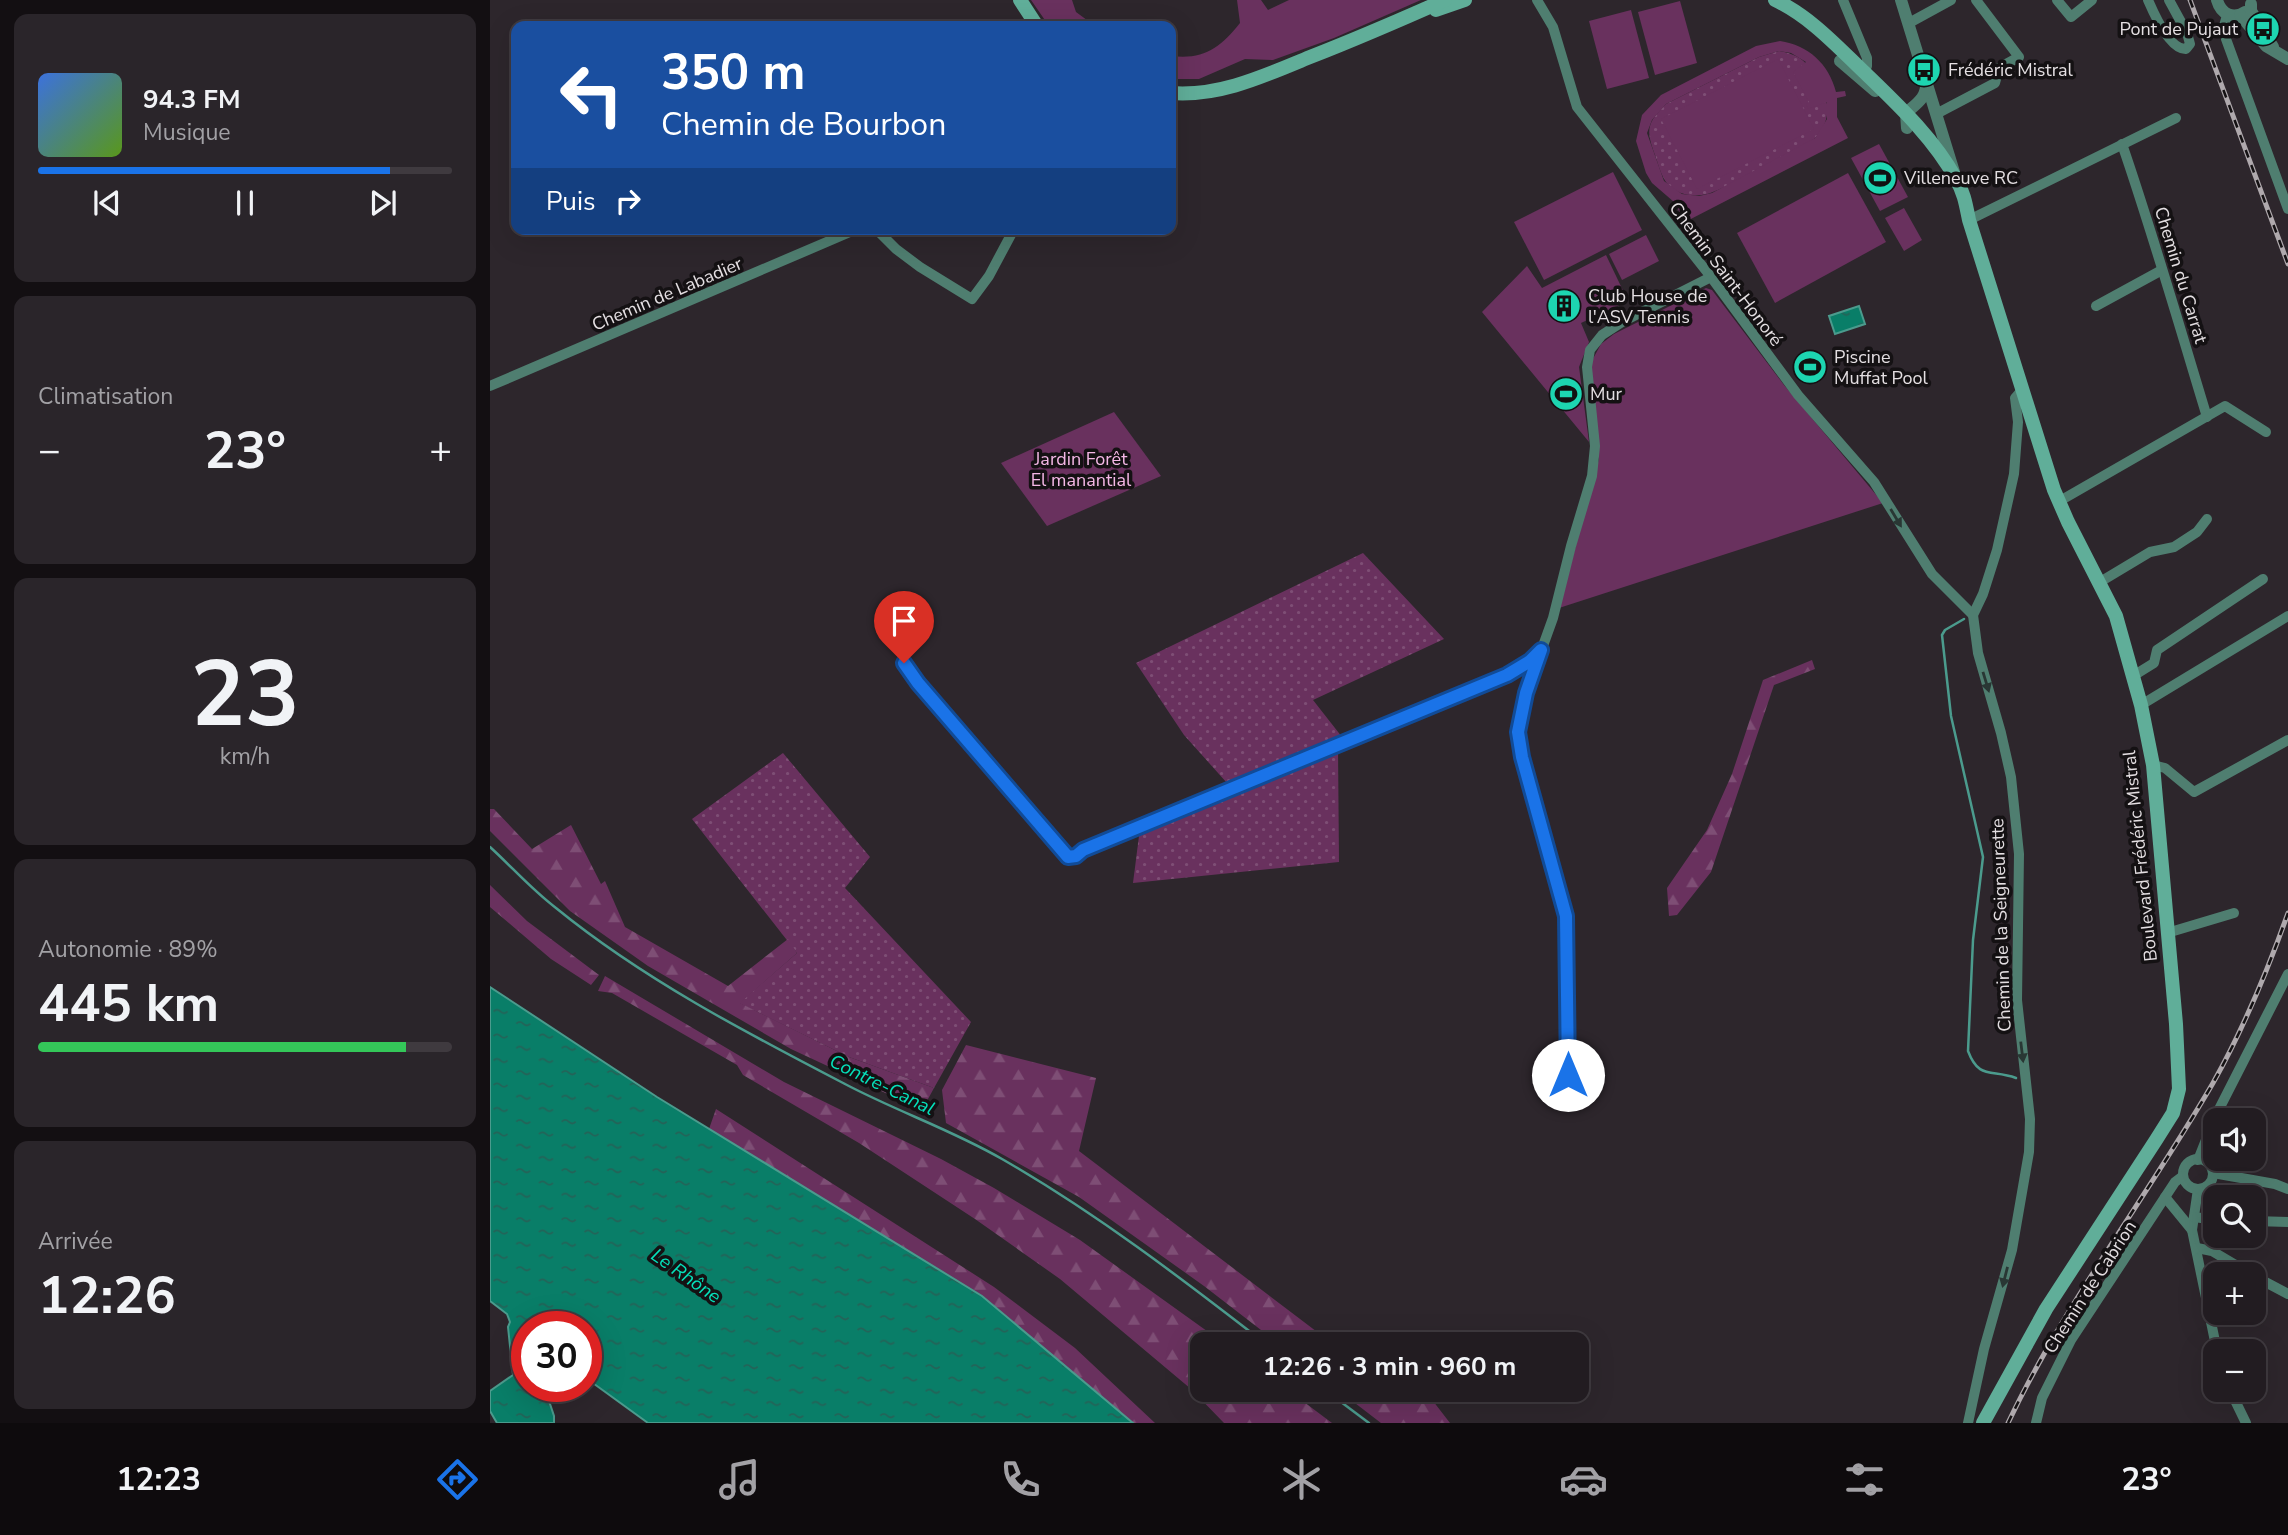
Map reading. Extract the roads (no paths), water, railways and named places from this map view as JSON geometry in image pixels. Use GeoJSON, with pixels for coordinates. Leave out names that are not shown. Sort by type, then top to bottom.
{"type":"FeatureCollection","features":[{"type":"Feature","properties":{"kind":"main road"},"geometry":{"type":"LineString","coordinates":[[1020,0],[1034,21]]}},
{"type":"Feature","properties":{"kind":"main road"},"geometry":{"type":"LineString","coordinates":[[1381,29],[1444,0]]}},
{"type":"Feature","properties":{"kind":"main road"},"geometry":{"type":"LineString","coordinates":[[1176,93],[1212,91],[1233,86],[1465,0]]}},
{"type":"Feature","properties":{"kind":"main road"},"geometry":{"type":"LineString","coordinates":[[1772,0],[1906,120]]}},
{"type":"Feature","properties":{"kind":"main road"},"geometry":{"type":"LineString","coordinates":[[1772,0],[1814,25],[1864,72],[1906,120]]}},
{"type":"Feature","properties":{"kind":"main road","name":"Boulevard Frédéric Mistral"},"geometry":{"type":"LineString","coordinates":[[1906,120],[1922,132],[1956,179],[1965,200],[1969,220],[2059,502],[2116,616],[2141,705],[2153,765],[2178,1066],[2179,1090],[2173,1113],[2046,1309],[1983,1423]]}},
{"type":"Feature","properties":{"kind":"main road","name":"Boulevard Frédéric Mistral"},"geometry":{"type":"LineString","coordinates":[[1906,120],[1969,220]]}},
{"type":"Feature","properties":{"kind":"street","name":"Chemin Saint-Honoré"},"geometry":{"type":"LineString","coordinates":[[1537,0],[1553,27],[1577,107],[1711,276],[1798,396],[1874,482],[1932,574],[1973,615]]}},
{"type":"Feature","properties":{"kind":"street"},"geometry":{"type":"LineString","coordinates":[[1843,0],[1867,58],[1864,72]]}},
{"type":"Feature","properties":{"kind":"street","name":"Boulevard Frédéric Mistral"},"geometry":{"type":"LineString","coordinates":[[1901,0],[1956,179]]}},
{"type":"Feature","properties":{"kind":"street"},"geometry":{"type":"LineString","coordinates":[[1909,23],[1951,0]]}},
{"type":"Feature","properties":{"kind":"street"},"geometry":{"type":"LineString","coordinates":[[1922,132],[1937,123],[1938,114],[1995,83],[1999,68],[2019,57],[1976,0]]}},
{"type":"Feature","properties":{"kind":"street"},"geometry":{"type":"LineString","coordinates":[[2057,0],[2071,17],[2092,0]]}},
{"type":"Feature","properties":{"kind":"street"},"geometry":{"type":"LineString","coordinates":[[2148,0],[2170,40],[2180,49],[2186,49],[2190,44],[2187,33],[2169,0]]}},
{"type":"Feature","properties":{"kind":"street"},"geometry":{"type":"LineString","coordinates":[[2217,0],[2220,9],[2234,15],[2262,42],[2288,59]]}},
{"type":"Feature","properties":{"kind":"street"},"geometry":{"type":"LineString","coordinates":[[2252,2],[2224,26],[2226,39],[2288,209]]}},
{"type":"Feature","properties":{"kind":"street"},"geometry":{"type":"LineString","coordinates":[[2252,2],[2252,11],[2276,52]]}},
{"type":"Feature","properties":{"kind":"street"},"geometry":{"type":"LineString","coordinates":[[1906,120],[1927,91],[1926,79]]}},
{"type":"Feature","properties":{"kind":"street"},"geometry":{"type":"LineString","coordinates":[[1969,220],[2176,118]]}},
{"type":"Feature","properties":{"kind":"street","name":"Chemin du Carrat"},"geometry":{"type":"LineString","coordinates":[[2122,144],[2150,225],[2207,416]]}},
{"type":"Feature","properties":{"kind":"street","name":"Chemin de Labadier"},"geometry":{"type":"LineString","coordinates":[[490,386],[843,235]]}},
{"type":"Feature","properties":{"kind":"street"},"geometry":{"type":"LineString","coordinates":[[882,235],[920,267],[972,299],[989,276],[1011,235]]}},
{"type":"Feature","properties":{"kind":"street"},"geometry":{"type":"LineString","coordinates":[[2096,306],[2162,270]]}},
{"type":"Feature","properties":{"kind":"street"},"geometry":{"type":"LineString","coordinates":[[1568,1075],[1566,916],[1522,757],[1518,732],[1526,693],[1553,618],[1592,476],[1595,446],[1587,367],[1590,351],[1602,335],[1711,276]]}},
{"type":"Feature","properties":{"kind":"street"},"geometry":{"type":"LineString","coordinates":[[1973,615],[1983,594],[1997,550],[2014,474],[2018,422],[2015,398],[2022,390]]}},
{"type":"Feature","properties":{"kind":"street"},"geometry":{"type":"LineString","coordinates":[[2059,502],[2225,406],[2266,432]]}},
{"type":"Feature","properties":{"kind":"street"},"geometry":{"type":"LineString","coordinates":[[2100,582],[2150,552],[2174,547],[2197,532],[2207,519]]}},
{"type":"Feature","properties":{"kind":"street"},"geometry":{"type":"LineString","coordinates":[[2133,676],[2154,663],[2157,650],[2263,579]]}},
{"type":"Feature","properties":{"kind":"street","name":"Chemin de la Seigneurette"},"geometry":{"type":"LineString","coordinates":[[1968,1423],[1984,1349],[2012,1250],[2029,1152],[2030,1119],[2017,1000],[2019,855],[2011,777],[1978,653],[1973,615]]}},
{"type":"Feature","properties":{"kind":"street"},"geometry":{"type":"LineString","coordinates":[[2141,705],[2288,617]]}},
{"type":"Feature","properties":{"kind":"street"},"geometry":{"type":"LineString","coordinates":[[904,663],[918,683],[1068,857],[1076,856],[1083,850],[1507,675],[1530,661],[1541,650]]}},
{"type":"Feature","properties":{"kind":"street"},"geometry":{"type":"LineString","coordinates":[[2153,765],[2165,768],[2194,792],[2288,740]]}},
{"type":"Feature","properties":{"kind":"street"},"geometry":{"type":"LineString","coordinates":[[2168,933],[2234,913]]}},
{"type":"Feature","properties":{"kind":"street"},"geometry":{"type":"LineString","coordinates":[[2198,1160],[2215,1117],[2288,974]]}},
{"type":"Feature","properties":{"kind":"street"},"geometry":{"type":"LineString","coordinates":[[2198,1160],[2208,1163],[2213,1173],[2209,1185],[2198,1189],[2190,1187],[2183,1176],[2187,1164],[2198,1160]]}},
{"type":"Feature","properties":{"kind":"street"},"geometry":{"type":"LineString","coordinates":[[2213,1173],[2275,1184],[2288,1189]]}},
{"type":"Feature","properties":{"kind":"street","name":"Chemin de Cabrion"},"geometry":{"type":"LineString","coordinates":[[2036,1423],[2042,1398],[2071,1340],[2175,1182],[2183,1176]]}},
{"type":"Feature","properties":{"kind":"street"},"geometry":{"type":"LineString","coordinates":[[2192,1230],[2198,1189]]}},
{"type":"Feature","properties":{"kind":"street"},"geometry":{"type":"LineString","coordinates":[[2165,1197],[2192,1230],[2215,1339]]}},
{"type":"Feature","properties":{"kind":"street"},"geometry":{"type":"LineString","coordinates":[[2194,1217],[2203,1218]]}},
{"type":"Feature","properties":{"kind":"street"},"geometry":{"type":"LineString","coordinates":[[2266,1221],[2288,1222]]}},
{"type":"Feature","properties":{"kind":"street"},"geometry":{"type":"LineString","coordinates":[[2197,1248],[2211,1251],[2230,1262]]}},
{"type":"Feature","properties":{"kind":"street"},"geometry":{"type":"LineString","coordinates":[[2266,1282],[2288,1294]]}},
{"type":"Feature","properties":{"kind":"street"},"geometry":{"type":"LineString","coordinates":[[2236,1402],[2246,1423]]}},
{"type":"Feature","properties":{"kind":"water"},"geometry":{"type":"Polygon","coordinates":[[[1859,306],[1865,324],[1835,334],[1829,316],[1859,306]]]}},
{"type":"Feature","properties":{"kind":"water","name":"Le Rhône"},"geometry":{"type":"Polygon","coordinates":[[[490,987],[657,1097],[982,1296],[1133,1423],[648,1423],[602,1390],[602,1311],[511,1311],[511,1356],[508,1327],[510,1322],[507,1314],[490,1301],[490,987]]]}},
{"type":"Feature","properties":{"kind":"water"},"geometry":{"type":"Polygon","coordinates":[[[511,1376],[511,1402],[549,1402],[554,1423],[497,1423],[490,1411],[490,1391],[511,1376]]]}},
{"type":"Feature","properties":{"kind":"waterway"},"geometry":{"type":"LineString","coordinates":[[1964,619],[1945,630],[1942,635],[1951,716],[1983,857],[1973,940],[1968,1051],[1981,1070],[2016,1078]]}},
{"type":"Feature","properties":{"kind":"waterway","name":"Contre-Canal"},"geometry":{"type":"LineString","coordinates":[[490,847],[547,901],[589,934],[659,981],[807,1064],[864,1094],[983,1149],[1037,1180],[1137,1247],[1250,1332]]}},
{"type":"Feature","properties":{"kind":"waterway","name":"Contre-Canal"},"geometry":{"type":"LineString","coordinates":[[1341,1402],[1369,1423]]}},
{"type":"Feature","properties":{"kind":"railway"},"geometry":{"type":"LineString","coordinates":[[2190,0],[2288,264]]}},
{"type":"Feature","properties":{"kind":"railway"},"geometry":{"type":"LineString","coordinates":[[2008,1423],[2055,1335],[2213,1083],[2254,1000],[2288,913]]}},
{"type":"Feature","properties":{"kind":"place","name":"Pont de Pujaut"},"geometry":{"type":"Point","coordinates":[2263,29]}},
{"type":"Feature","properties":{"kind":"place","name":"Frédéric Mistral"},"geometry":{"type":"Point","coordinates":[1924,70]}},
{"type":"Feature","properties":{"kind":"place","name":"Villeneuve RC"},"geometry":{"type":"Point","coordinates":[1880,178]}},
{"type":"Feature","properties":{"kind":"place","name":"Club House de l'ASV Tennis"},"geometry":{"type":"Point","coordinates":[1564,306]}},
{"type":"Feature","properties":{"kind":"place","name":"Piscine Muffat Pool"},"geometry":{"type":"Point","coordinates":[1810,367]}},
{"type":"Feature","properties":{"kind":"place","name":"Mur"},"geometry":{"type":"Point","coordinates":[1566,394]}},
{"type":"Feature","properties":{"kind":"park label","name":"Jardin Forêt El manantial"},"geometry":{"type":"Point","coordinates":[1081,469]}}]}
